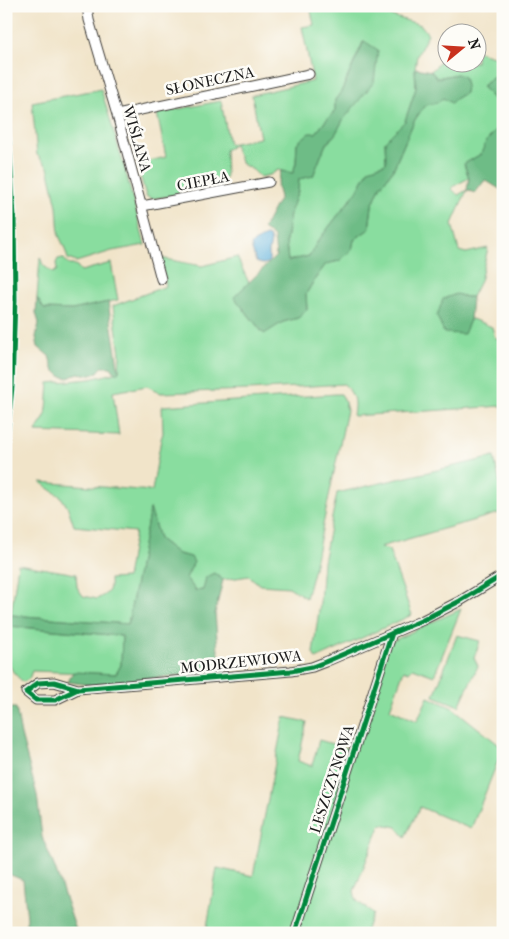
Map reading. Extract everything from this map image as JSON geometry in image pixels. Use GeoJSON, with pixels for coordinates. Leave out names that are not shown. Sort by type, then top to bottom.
{"type":"FeatureCollection","features":[{"type":"Feature","properties":{"kind":"street","name":"WIŚLANA"},"geometry":{"type":"LineString","coordinates":[[86,6],[162,279]]}},
{"type":"Feature","properties":{"kind":"street","name":"SŁONECZNA"},"geometry":{"type":"LineString","coordinates":[[117,115],[309,74]]}},
{"type":"Feature","properties":{"kind":"street","name":"CIEPŁA"},"geometry":{"type":"LineString","coordinates":[[142,206],[269,182]]}},
{"type":"Feature","properties":{"kind":"street","name":"MODRZEWIOWA"},"geometry":{"type":"LineString","coordinates":[[78,689],[54,682],[38,683],[26,692],[36,700],[55,700],[78,689],[291,671],[312,667],[423,620],[503,575]]}},
{"type":"Feature","properties":{"kind":"street","name":"LESZCZYNOWA"},"geometry":{"type":"LineString","coordinates":[[295,933],[392,633]]}},
{"type":"Feature","properties":{"kind":"green space"},"geometry":{"type":"Polygon","coordinates":[[[310,6],[396,6],[389,15],[421,25],[428,34],[417,56],[415,68],[416,88],[405,121],[385,141],[386,163],[369,169],[357,191],[318,241],[309,256],[288,261],[286,242],[290,213],[298,191],[299,178],[313,176],[325,146],[336,133],[343,120],[363,42],[341,92],[335,100],[335,111],[316,133],[297,143],[296,163],[293,173],[278,170],[270,175],[260,177],[253,170],[242,164],[234,145],[225,150],[226,178],[184,188],[176,195],[151,199],[146,196],[137,164],[166,157],[157,113],[221,101],[229,144],[260,138],[252,95],[313,81],[302,27],[314,25],[310,6]]]}},
{"type":"Feature","properties":{"kind":"green space"},"geometry":{"type":"Polygon","coordinates":[[[364,41],[378,50],[374,82],[343,120],[336,133],[325,146],[313,176],[299,179],[298,191],[290,213],[286,242],[288,261],[309,256],[318,241],[357,191],[369,169],[386,163],[385,141],[405,121],[416,88],[415,68],[431,71],[437,78],[457,74],[464,77],[465,93],[451,103],[443,98],[437,103],[425,105],[414,121],[393,170],[380,187],[372,206],[369,229],[354,240],[352,250],[339,261],[326,264],[306,294],[307,310],[298,318],[283,322],[264,334],[234,297],[276,256],[274,237],[263,229],[280,197],[277,186],[281,171],[293,173],[296,163],[297,143],[309,133],[316,133],[335,111],[335,100],[341,92],[364,41]]]}},
{"type":"Feature","properties":{"kind":"green space"},"geometry":{"type":"Polygon","coordinates":[[[486,54],[503,59],[503,70],[482,86],[503,110],[503,122],[486,142],[481,154],[464,164],[469,178],[452,189],[458,195],[467,190],[452,224],[459,251],[466,253],[488,248],[480,281],[472,297],[456,294],[463,334],[472,319],[492,327],[495,338],[503,339],[503,406],[353,416],[353,399],[344,384],[161,393],[147,386],[113,392],[119,435],[36,432],[46,414],[49,383],[90,379],[119,372],[120,354],[113,306],[166,286],[160,258],[202,266],[237,257],[249,283],[234,297],[263,333],[283,322],[298,318],[307,310],[306,294],[326,264],[339,261],[352,250],[354,240],[369,229],[372,206],[380,187],[393,170],[414,121],[425,105],[437,103],[443,98],[455,99],[465,92],[457,74],[436,78],[431,71],[436,66],[436,72],[486,72],[486,54]]]}},
{"type":"Feature","properties":{"kind":"green space"},"geometry":{"type":"Polygon","coordinates":[[[503,70],[503,110],[482,86],[503,70]]]}},
{"type":"Feature","properties":{"kind":"green space"},"geometry":{"type":"Polygon","coordinates":[[[101,89],[145,245],[112,251],[76,262],[68,259],[59,236],[57,206],[48,167],[37,155],[32,102],[101,89]]]}},
{"type":"Feature","properties":{"kind":"green space"},"geometry":{"type":"Polygon","coordinates":[[[503,122],[503,191],[485,180],[475,193],[467,190],[469,178],[464,164],[481,154],[486,142],[503,122]]]}},
{"type":"Feature","properties":{"kind":"green space"},"geometry":{"type":"Polygon","coordinates":[[[40,257],[43,265],[53,273],[57,270],[56,263],[58,259],[63,258],[69,265],[76,265],[81,271],[111,263],[118,300],[72,310],[44,309],[37,298],[40,257]]]}},
{"type":"Feature","properties":{"kind":"green space"},"geometry":{"type":"Polygon","coordinates":[[[456,294],[472,297],[470,320],[464,334],[444,333],[437,316],[443,299],[456,294]]]}},
{"type":"Feature","properties":{"kind":"green space"},"geometry":{"type":"Polygon","coordinates":[[[37,298],[44,309],[72,310],[108,302],[119,372],[115,373],[111,367],[102,367],[97,373],[88,375],[78,373],[69,378],[60,376],[53,369],[49,356],[38,347],[36,337],[39,323],[36,313],[37,298]]]}},
{"type":"Feature","properties":{"kind":"green space"},"geometry":{"type":"Polygon","coordinates":[[[341,394],[347,410],[306,598],[289,587],[260,585],[249,576],[223,580],[213,573],[203,590],[196,591],[186,578],[191,557],[178,554],[159,539],[150,509],[128,624],[11,615],[18,564],[76,574],[77,587],[83,596],[97,599],[108,592],[110,579],[127,578],[135,532],[74,526],[68,508],[61,497],[40,482],[152,491],[163,433],[162,406],[341,394]]]}},
{"type":"Feature","properties":{"kind":"green space"},"geometry":{"type":"Polygon","coordinates":[[[494,457],[503,498],[503,512],[380,547],[389,550],[412,615],[316,659],[313,653],[323,562],[337,493],[494,457]]]}},
{"type":"Feature","properties":{"kind":"green space"},"geometry":{"type":"Polygon","coordinates":[[[150,508],[159,539],[178,554],[191,557],[194,562],[186,578],[196,591],[203,590],[206,577],[214,573],[223,580],[215,613],[218,652],[229,670],[91,685],[68,682],[73,672],[116,674],[121,665],[122,636],[8,626],[11,615],[128,624],[150,508]]]}},
{"type":"Feature","properties":{"kind":"green space"},"geometry":{"type":"Polygon","coordinates":[[[461,609],[434,676],[413,668],[409,672],[404,670],[390,709],[417,721],[428,697],[453,708],[503,748],[471,829],[420,807],[405,837],[397,827],[381,824],[354,891],[356,900],[373,914],[365,933],[206,933],[217,868],[253,876],[284,717],[307,722],[298,761],[312,766],[319,740],[353,750],[389,643],[461,609]]]}},
{"type":"Feature","properties":{"kind":"green space"},"geometry":{"type":"Polygon","coordinates":[[[8,626],[122,636],[121,665],[116,674],[32,671],[29,679],[23,682],[9,665],[7,648],[8,626]]]}},
{"type":"Feature","properties":{"kind":"green space"},"geometry":{"type":"Polygon","coordinates":[[[457,635],[480,641],[474,658],[478,666],[459,706],[434,696],[457,635]]]}},
{"type":"Feature","properties":{"kind":"green space"},"geometry":{"type":"Polygon","coordinates":[[[6,708],[16,708],[37,795],[42,837],[55,868],[77,933],[24,933],[27,918],[23,880],[6,873],[6,708]]]}},
{"type":"Feature","properties":{"kind":"water"},"geometry":{"type":"Polygon","coordinates":[[[266,236],[269,237],[271,242],[269,262],[261,264],[256,262],[251,246],[254,242],[266,236]]]}},
{"type":"Feature","properties":{"kind":"cycle path"},"geometry":{"type":"LineString","coordinates":[[6,114],[14,217],[15,300],[12,387],[6,445]]}},
{"type":"Feature","properties":{"kind":"cycle path"},"geometry":{"type":"LineString","coordinates":[[78,689],[54,682],[38,683],[26,692],[36,700],[55,700],[78,689],[291,671],[312,667],[423,620],[460,601],[503,575]]}},
{"type":"Feature","properties":{"kind":"cycle path"},"geometry":{"type":"LineString","coordinates":[[295,933],[392,633]]}}]}
